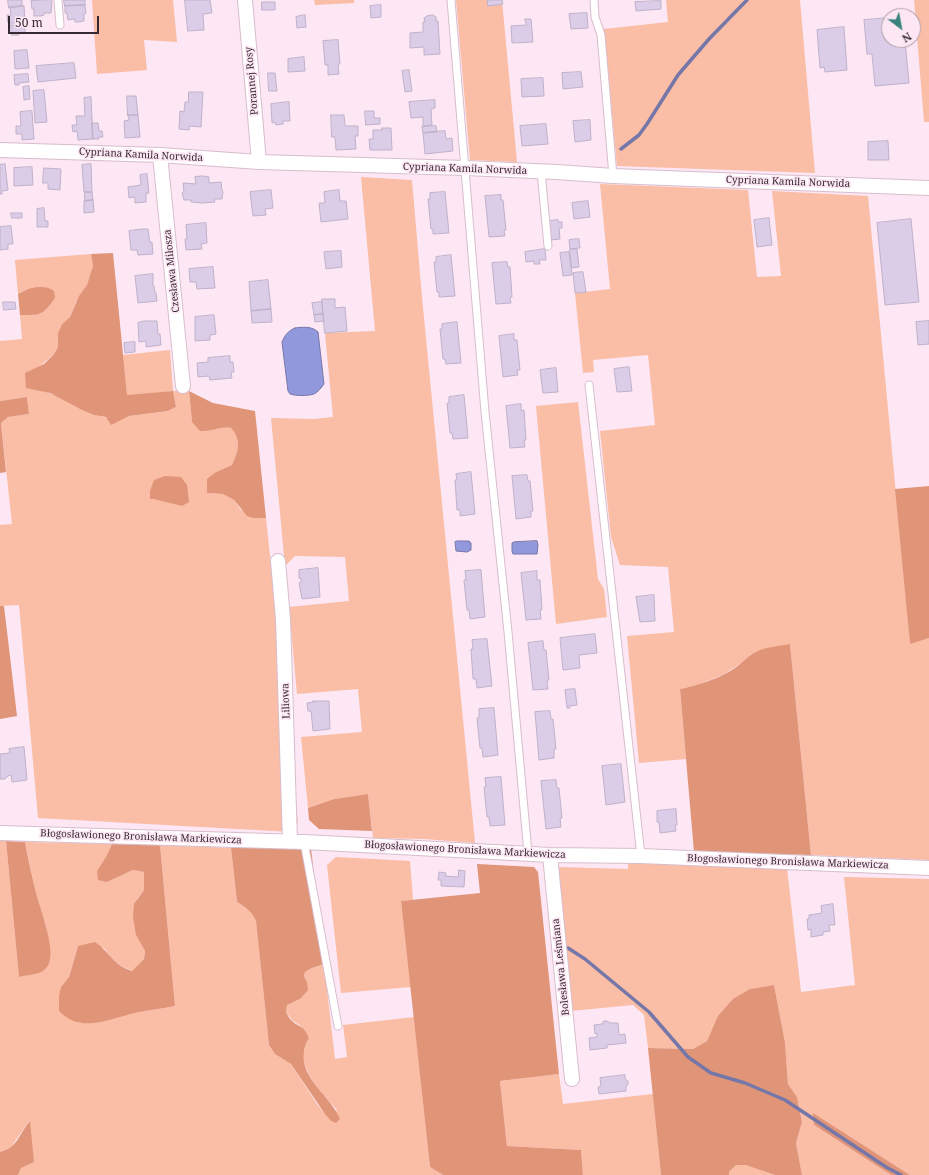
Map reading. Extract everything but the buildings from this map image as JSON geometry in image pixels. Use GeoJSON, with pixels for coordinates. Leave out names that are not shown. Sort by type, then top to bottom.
{"type":"FeatureCollection","features":[{"type":"Feature","properties":{"kind":"street","name":"Porannej Rosy"},"geometry":{"type":"LineString","coordinates":[[245,0],[259,162]]}},
{"type":"Feature","properties":{"kind":"street","name":"Cypriana Kamila Norwida"},"geometry":{"type":"LineString","coordinates":[[0,150],[160,155],[259,162],[465,168],[612,176],[929,188]]}},
{"type":"Feature","properties":{"kind":"street","name":"Czesława Miłosza"},"geometry":{"type":"LineString","coordinates":[[160,155],[183,386]]}},
{"type":"Feature","properties":{"kind":"street","name":"Liliowa"},"geometry":{"type":"LineString","coordinates":[[278,561],[297,842]]}},
{"type":"Feature","properties":{"kind":"street","name":"Błogosławionego Bronisława Markiewicza"},"geometry":{"type":"LineString","coordinates":[[0,833],[297,842],[550,855],[641,856],[929,868]]}},
{"type":"Feature","properties":{"kind":"street","name":"Bolesława Leśmiana"},"geometry":{"type":"LineString","coordinates":[[550,855],[572,1079]]}},
{"type":"Feature","properties":{"kind":"lane"},"geometry":{"type":"LineString","coordinates":[[58,0],[60,25]]}},
{"type":"Feature","properties":{"kind":"lane"},"geometry":{"type":"LineString","coordinates":[[451,0],[485,412],[508,632],[528,853]]}},
{"type":"Feature","properties":{"kind":"lane"},"geometry":{"type":"LineString","coordinates":[[594,0],[595,17],[601,35],[612,176]]}},
{"type":"Feature","properties":{"kind":"lane"},"geometry":{"type":"LineString","coordinates":[[541,171],[548,246]]}},
{"type":"Feature","properties":{"kind":"lane"},"geometry":{"type":"LineString","coordinates":[[589,385],[641,856]]}},
{"type":"Feature","properties":{"kind":"lane"},"geometry":{"type":"LineString","coordinates":[[297,842],[338,1026]]}},
{"type":"Feature","properties":{"kind":"shaded area"},"geometry":{"type":"Polygon","coordinates":[[[92,0],[173,0],[177,42],[144,40],[147,70],[97,74],[92,0]]]}},
{"type":"Feature","properties":{"kind":"shaded area"},"geometry":{"type":"Polygon","coordinates":[[[314,0],[354,0],[354,3],[315,5],[314,0]]]}},
{"type":"Feature","properties":{"kind":"shaded area"},"geometry":{"type":"Polygon","coordinates":[[[456,0],[502,0],[517,162],[470,160],[456,0]]]}},
{"type":"Feature","properties":{"kind":"shaded area"},"geometry":{"type":"Polygon","coordinates":[[[666,0],[800,0],[815,173],[617,166],[604,29],[668,22],[666,0]]]}},
{"type":"Feature","properties":{"kind":"shaded area"},"geometry":{"type":"Polygon","coordinates":[[[914,0],[929,0],[929,122],[924,122],[918,48],[921,48],[921,8],[915,8],[914,0]]]}},
{"type":"Feature","properties":{"kind":"shaded area"},"geometry":{"type":"Polygon","coordinates":[[[361,177],[412,180],[475,843],[424,839],[373,838],[368,794],[334,799],[308,808],[301,737],[362,732],[358,689],[297,694],[289,607],[349,601],[345,557],[295,556],[285,566],[271,418],[314,419],[333,417],[325,333],[375,331],[361,177]]]}},
{"type":"Feature","properties":{"kind":"shaded area"},"geometry":{"type":"Polygon","coordinates":[[[600,184],[748,190],[757,277],[781,276],[772,191],[868,196],[910,643],[929,638],[929,860],[811,855],[790,644],[755,653],[723,675],[697,685],[680,689],[686,759],[639,763],[627,636],[674,632],[668,567],[620,565],[611,537],[600,431],[655,425],[648,355],[593,360],[594,372],[583,373],[575,293],[610,289],[600,184]]]}},
{"type":"Feature","properties":{"kind":"shaded area"},"geometry":{"type":"Polygon","coordinates":[[[113,253],[127,395],[173,391],[176,407],[168,411],[129,416],[111,425],[106,417],[94,415],[82,410],[50,393],[26,388],[25,373],[44,364],[54,354],[58,347],[58,333],[62,324],[70,317],[79,296],[87,285],[93,266],[91,254],[113,253]]]}},
{"type":"Feature","properties":{"kind":"shaded area"},"geometry":{"type":"Polygon","coordinates":[[[91,254],[93,266],[87,285],[76,302],[70,317],[62,324],[58,333],[58,347],[54,354],[40,366],[41,390],[59,397],[83,410],[110,418],[124,418],[168,411],[176,407],[173,391],[189,391],[192,422],[206,431],[224,427],[231,428],[237,437],[238,446],[232,465],[216,472],[207,493],[223,494],[234,500],[240,509],[253,518],[266,518],[298,822],[292,832],[38,818],[19,605],[0,606],[0,525],[12,524],[1,423],[8,417],[29,414],[27,397],[0,401],[0,341],[22,339],[20,315],[33,315],[40,313],[47,308],[55,298],[28,289],[18,294],[15,260],[91,254]]]}},
{"type":"Feature","properties":{"kind":"shaded area"},"geometry":{"type":"Polygon","coordinates":[[[37,287],[54,291],[55,298],[44,311],[40,313],[20,315],[18,294],[28,289],[37,287]]]}},
{"type":"Feature","properties":{"kind":"shaded area"},"geometry":{"type":"Polygon","coordinates":[[[170,350],[173,391],[127,396],[123,355],[170,350]]]}},
{"type":"Feature","properties":{"kind":"shaded area"},"geometry":{"type":"Polygon","coordinates":[[[189,391],[213,403],[255,411],[266,518],[253,518],[247,516],[234,500],[223,494],[207,493],[207,479],[216,472],[232,465],[236,455],[238,442],[237,437],[231,428],[200,431],[192,422],[189,391]]]}},
{"type":"Feature","properties":{"kind":"shaded area"},"geometry":{"type":"Polygon","coordinates":[[[27,397],[29,414],[8,417],[1,423],[6,472],[0,473],[0,401],[27,397]]]}},
{"type":"Feature","properties":{"kind":"shaded area"},"geometry":{"type":"Polygon","coordinates":[[[578,402],[598,579],[604,589],[607,617],[556,624],[536,406],[578,402]]]}},
{"type":"Feature","properties":{"kind":"shaded area"},"geometry":{"type":"Polygon","coordinates":[[[165,476],[181,477],[187,485],[189,502],[182,506],[150,499],[150,491],[154,480],[165,476]]]}},
{"type":"Feature","properties":{"kind":"shaded area"},"geometry":{"type":"Polygon","coordinates":[[[929,486],[929,638],[910,644],[895,489],[929,486]]]}},
{"type":"Feature","properties":{"kind":"shaded area"},"geometry":{"type":"Polygon","coordinates":[[[0,606],[4,606],[17,716],[0,719],[0,606]]]}},
{"type":"Feature","properties":{"kind":"shaded area"},"geometry":{"type":"Polygon","coordinates":[[[790,644],[811,855],[694,852],[680,689],[720,677],[762,649],[790,644]]]}},
{"type":"Feature","properties":{"kind":"shaded area"},"geometry":{"type":"Polygon","coordinates":[[[368,794],[372,831],[319,829],[309,820],[308,808],[334,799],[368,794]]]}},
{"type":"Feature","properties":{"kind":"shaded area"},"geometry":{"type":"Polygon","coordinates":[[[0,841],[6,841],[19,976],[36,974],[50,956],[46,926],[36,894],[25,842],[112,844],[106,857],[107,882],[133,870],[144,872],[144,890],[137,899],[136,935],[145,950],[144,959],[133,971],[117,962],[104,948],[78,946],[69,977],[61,987],[78,1023],[100,1021],[175,1006],[160,845],[231,848],[237,902],[250,912],[256,920],[269,1045],[275,1054],[291,1064],[317,1104],[331,1121],[337,1110],[314,1083],[306,1068],[304,1050],[309,1038],[301,1026],[292,1020],[286,1012],[287,1005],[300,999],[307,982],[304,976],[305,972],[324,964],[335,1059],[347,1057],[343,1025],[414,1017],[430,1167],[443,1175],[18,1175],[21,1168],[33,1162],[29,1121],[11,1147],[0,1152],[0,841]]]}},
{"type":"Feature","properties":{"kind":"shaded area"},"geometry":{"type":"Polygon","coordinates":[[[6,841],[25,842],[36,893],[47,931],[50,952],[50,961],[44,970],[38,973],[19,977],[6,841]]]}},
{"type":"Feature","properties":{"kind":"shaded area"},"geometry":{"type":"Polygon","coordinates":[[[112,844],[160,845],[175,1006],[140,1012],[95,1023],[76,1022],[67,1018],[59,1011],[59,996],[61,987],[69,977],[78,946],[95,942],[116,962],[132,971],[144,959],[145,951],[136,935],[133,917],[134,904],[144,890],[144,872],[133,870],[107,882],[98,880],[97,871],[112,844]]]}},
{"type":"Feature","properties":{"kind":"shaded area"},"geometry":{"type":"Polygon","coordinates":[[[231,848],[311,848],[324,964],[305,972],[304,976],[307,982],[308,990],[300,999],[287,1005],[286,1012],[291,1020],[305,1030],[309,1038],[304,1050],[304,1062],[311,1079],[336,1111],[340,1119],[336,1123],[331,1121],[325,1114],[291,1064],[275,1054],[269,1045],[256,921],[250,912],[237,902],[231,848]]]}},
{"type":"Feature","properties":{"kind":"shaded area"},"geometry":{"type":"Polygon","coordinates":[[[336,857],[410,861],[413,900],[401,901],[411,987],[341,993],[327,865],[336,857]]]}},
{"type":"Feature","properties":{"kind":"shaded area"},"geometry":{"type":"Polygon","coordinates":[[[628,862],[787,868],[801,992],[855,985],[844,877],[929,879],[929,1175],[910,1175],[814,1114],[814,1125],[891,1175],[802,1175],[796,1143],[802,1122],[797,1097],[788,1084],[785,1042],[774,985],[750,989],[712,1030],[707,1041],[693,1049],[648,1048],[644,1015],[633,1005],[571,1011],[556,867],[628,869],[628,862]]]}},
{"type":"Feature","properties":{"kind":"shaded area"},"geometry":{"type":"Polygon","coordinates":[[[477,864],[534,867],[538,872],[559,1074],[500,1081],[507,1146],[581,1150],[583,1175],[443,1175],[430,1167],[401,901],[480,893],[477,864]]]}},
{"type":"Feature","properties":{"kind":"shaded area"},"geometry":{"type":"Polygon","coordinates":[[[774,985],[785,1042],[788,1084],[797,1097],[802,1122],[796,1143],[802,1175],[775,1175],[746,1165],[736,1165],[729,1172],[729,1175],[661,1175],[648,1048],[693,1049],[707,1041],[718,1016],[733,999],[750,989],[774,985]]]}},
{"type":"Feature","properties":{"kind":"shaded area"},"geometry":{"type":"Polygon","coordinates":[[[559,1074],[563,1104],[653,1094],[661,1175],[583,1175],[581,1150],[507,1146],[500,1081],[559,1074]]]}},
{"type":"Feature","properties":{"kind":"shaded area"},"geometry":{"type":"Polygon","coordinates":[[[813,1113],[910,1175],[891,1175],[814,1125],[813,1113]]]}},
{"type":"Feature","properties":{"kind":"shaded area"},"geometry":{"type":"Polygon","coordinates":[[[30,1121],[34,1162],[21,1168],[18,1175],[0,1175],[0,1152],[9,1148],[15,1143],[30,1121]]]}},
{"type":"Feature","properties":{"kind":"shaded area"},"geometry":{"type":"Polygon","coordinates":[[[746,1164],[775,1175],[729,1175],[729,1172],[736,1165],[746,1164]]]}},
{"type":"Feature","properties":{"kind":"water"},"geometry":{"type":"Polygon","coordinates":[[[295,328],[310,328],[318,332],[324,384],[314,394],[295,395],[290,394],[288,391],[282,342],[290,330],[295,328]]]}},
{"type":"Feature","properties":{"kind":"water"},"geometry":{"type":"Polygon","coordinates":[[[469,541],[471,543],[471,550],[467,552],[456,551],[455,542],[469,541]]]}},
{"type":"Feature","properties":{"kind":"water"},"geometry":{"type":"Polygon","coordinates":[[[537,541],[537,554],[513,554],[512,543],[537,541]]]}},
{"type":"Feature","properties":{"kind":"waterway"},"geometry":{"type":"LineString","coordinates":[[621,149],[639,135],[678,75],[709,39],[747,0]]}},
{"type":"Feature","properties":{"kind":"waterway"},"geometry":{"type":"LineString","coordinates":[[568,948],[585,959],[649,1012],[688,1057],[711,1073],[745,1083],[785,1100],[886,1167],[901,1175]]}}]}
